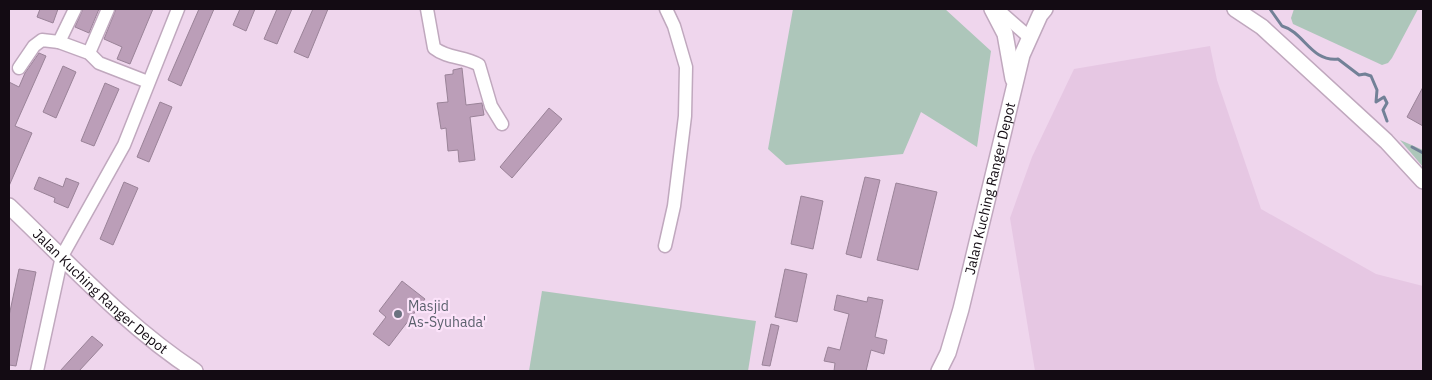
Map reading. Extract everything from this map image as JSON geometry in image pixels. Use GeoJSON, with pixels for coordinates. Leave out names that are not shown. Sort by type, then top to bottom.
{"type":"FeatureCollection","features":[{"type":"Feature","properties":{"kind":"street"},"geometry":{"type":"LineString","coordinates":[[59,42],[75,9]]}},
{"type":"Feature","properties":{"kind":"street"},"geometry":{"type":"LineString","coordinates":[[89,53],[108,9]]}},
{"type":"Feature","properties":{"kind":"street"},"geometry":{"type":"LineString","coordinates":[[37,371],[62,256],[124,145],[178,9]]}},
{"type":"Feature","properties":{"kind":"street"},"geometry":{"type":"LineString","coordinates":[[427,9],[434,48],[443,54],[471,60],[479,65],[491,106],[502,124]]}},
{"type":"Feature","properties":{"kind":"street"},"geometry":{"type":"LineString","coordinates":[[665,246],[674,206],[685,116],[686,67],[674,26],[666,9]]}},
{"type":"Feature","properties":{"kind":"street"},"geometry":{"type":"LineString","coordinates":[[992,9],[1005,34],[1014,86]]}},
{"type":"Feature","properties":{"kind":"street"},"geometry":{"type":"LineString","coordinates":[[997,9],[1030,37]]}},
{"type":"Feature","properties":{"kind":"street","name":"Jalan Kuching Ranger Depot"},"geometry":{"type":"LineString","coordinates":[[940,371],[948,353],[961,309],[1022,55],[1045,9]]}},
{"type":"Feature","properties":{"kind":"street"},"geometry":{"type":"LineString","coordinates":[[1235,9],[1262,27],[1386,141],[1422,178]]}},
{"type":"Feature","properties":{"kind":"street"},"geometry":{"type":"LineString","coordinates":[[20,68],[34,46],[42,40],[59,42],[89,53],[99,63],[148,82]]}},
{"type":"Feature","properties":{"kind":"street","name":"Jalan Kuching Ranger Depot"},"geometry":{"type":"LineString","coordinates":[[9,206],[140,330],[165,352],[195,371]]}},
{"type":"Feature","properties":{"kind":"shaded area"},"geometry":{"type":"Polygon","coordinates":[[[1210,46],[1217,80],[1261,209],[1376,274],[1423,286],[1423,371],[1035,371],[1010,218],[1032,157],[1074,69],[1210,46]]]}},
{"type":"Feature","properties":{"kind":"green space"},"geometry":{"type":"Polygon","coordinates":[[[793,9],[945,9],[991,51],[977,147],[921,112],[903,154],[786,165],[768,149],[793,9]]]}},
{"type":"Feature","properties":{"kind":"green space"},"geometry":{"type":"Polygon","coordinates":[[[1294,9],[1418,9],[1392,58],[1388,63],[1382,65],[1293,24],[1291,18],[1294,9]]]}},
{"type":"Feature","properties":{"kind":"green space"},"geometry":{"type":"Polygon","coordinates":[[[1400,140],[1423,150],[1423,167],[1400,140]]]}},
{"type":"Feature","properties":{"kind":"green space"},"geometry":{"type":"Polygon","coordinates":[[[542,291],[756,321],[748,371],[529,371],[542,291]]]}},
{"type":"Feature","properties":{"kind":"building"},"geometry":{"type":"Polygon","coordinates":[[[40,9],[58,9],[53,23],[37,17],[40,9]]]}},
{"type":"Feature","properties":{"kind":"building"},"geometry":{"type":"Polygon","coordinates":[[[83,9],[99,9],[89,33],[75,27],[83,9]]]}},
{"type":"Feature","properties":{"kind":"building"},"geometry":{"type":"Polygon","coordinates":[[[116,9],[153,9],[130,64],[117,59],[122,47],[104,39],[116,9]]]}},
{"type":"Feature","properties":{"kind":"building"},"geometry":{"type":"Polygon","coordinates":[[[199,9],[214,9],[181,86],[168,80],[199,9]]]}},
{"type":"Feature","properties":{"kind":"building"},"geometry":{"type":"Polygon","coordinates":[[[240,9],[255,9],[246,31],[233,25],[240,9]]]}},
{"type":"Feature","properties":{"kind":"building"},"geometry":{"type":"Polygon","coordinates":[[[277,9],[292,9],[277,44],[264,39],[277,9]]]}},
{"type":"Feature","properties":{"kind":"building"},"geometry":{"type":"Polygon","coordinates":[[[313,9],[328,9],[308,58],[294,52],[313,9]]]}},
{"type":"Feature","properties":{"kind":"building"},"geometry":{"type":"Polygon","coordinates":[[[39,53],[46,56],[15,126],[32,133],[9,186],[9,82],[19,87],[25,73],[39,53]]]}},
{"type":"Feature","properties":{"kind":"building"},"geometry":{"type":"Polygon","coordinates":[[[63,66],[76,72],[56,118],[43,112],[63,66]]]}},
{"type":"Feature","properties":{"kind":"building"},"geometry":{"type":"Polygon","coordinates":[[[462,68],[466,105],[482,103],[484,115],[470,117],[475,160],[459,162],[458,150],[448,151],[446,128],[441,129],[437,103],[448,102],[445,75],[453,74],[453,70],[462,68]]]}},
{"type":"Feature","properties":{"kind":"building"},"geometry":{"type":"Polygon","coordinates":[[[105,83],[119,89],[94,146],[81,141],[105,83]]]}},
{"type":"Feature","properties":{"kind":"building"},"geometry":{"type":"Polygon","coordinates":[[[1423,87],[1423,126],[1407,117],[1423,87]]]}},
{"type":"Feature","properties":{"kind":"building"},"geometry":{"type":"Polygon","coordinates":[[[160,102],[172,107],[149,162],[137,157],[160,102]]]}},
{"type":"Feature","properties":{"kind":"building"},"geometry":{"type":"Polygon","coordinates":[[[549,108],[562,119],[512,178],[500,167],[549,108]]]}},
{"type":"Feature","properties":{"kind":"building"},"geometry":{"type":"Polygon","coordinates":[[[39,177],[63,187],[66,178],[79,183],[68,208],[54,202],[55,198],[34,189],[39,177]]]}},
{"type":"Feature","properties":{"kind":"building"},"geometry":{"type":"Polygon","coordinates":[[[865,177],[880,180],[861,258],[846,254],[865,177]]]}},
{"type":"Feature","properties":{"kind":"building"},"geometry":{"type":"Polygon","coordinates":[[[124,182],[138,188],[113,245],[100,239],[124,182]]]}},
{"type":"Feature","properties":{"kind":"building"},"geometry":{"type":"Polygon","coordinates":[[[896,183],[937,192],[918,270],[877,260],[896,183]]]}},
{"type":"Feature","properties":{"kind":"building"},"geometry":{"type":"Polygon","coordinates":[[[801,196],[823,201],[813,249],[791,244],[801,196]]]}},
{"type":"Feature","properties":{"kind":"building"},"geometry":{"type":"Polygon","coordinates":[[[19,269],[36,272],[16,366],[9,365],[9,316],[19,269]]]}},
{"type":"Feature","properties":{"kind":"building"},"geometry":{"type":"Polygon","coordinates":[[[785,269],[807,274],[797,322],[775,317],[785,269]]]}},
{"type":"Feature","properties":{"kind":"building","name":"Masjid As-Syuhada'"},"geometry":{"type":"Polygon","coordinates":[[[402,281],[425,299],[389,346],[373,334],[386,317],[379,311],[402,281]]]}},
{"type":"Feature","properties":{"kind":"building"},"geometry":{"type":"Polygon","coordinates":[[[837,295],[867,302],[868,297],[883,300],[875,337],[887,340],[884,354],[871,350],[866,371],[834,371],[835,363],[824,361],[828,347],[840,350],[849,314],[834,310],[837,295]]]}},
{"type":"Feature","properties":{"kind":"building"},"geometry":{"type":"Polygon","coordinates":[[[771,324],[779,326],[770,366],[762,365],[771,324]]]}},
{"type":"Feature","properties":{"kind":"building"},"geometry":{"type":"Polygon","coordinates":[[[92,336],[103,345],[79,371],[60,371],[92,336]]]}},
{"type":"Feature","properties":{"kind":"waterway"},"geometry":{"type":"LineString","coordinates":[[1270,9],[1282,26],[1290,29],[1321,56],[1329,59],[1338,59],[1359,75],[1371,76],[1377,90],[1376,102],[1384,97],[1387,103],[1383,110],[1387,121]]}},
{"type":"Feature","properties":{"kind":"waterway"},"geometry":{"type":"LineString","coordinates":[[1412,147],[1423,153]]}},
{"type":"Feature","properties":{"kind":"place","name":"Masjid As-Syuhada'"},"geometry":{"type":"Point","coordinates":[398,314]}}]}
